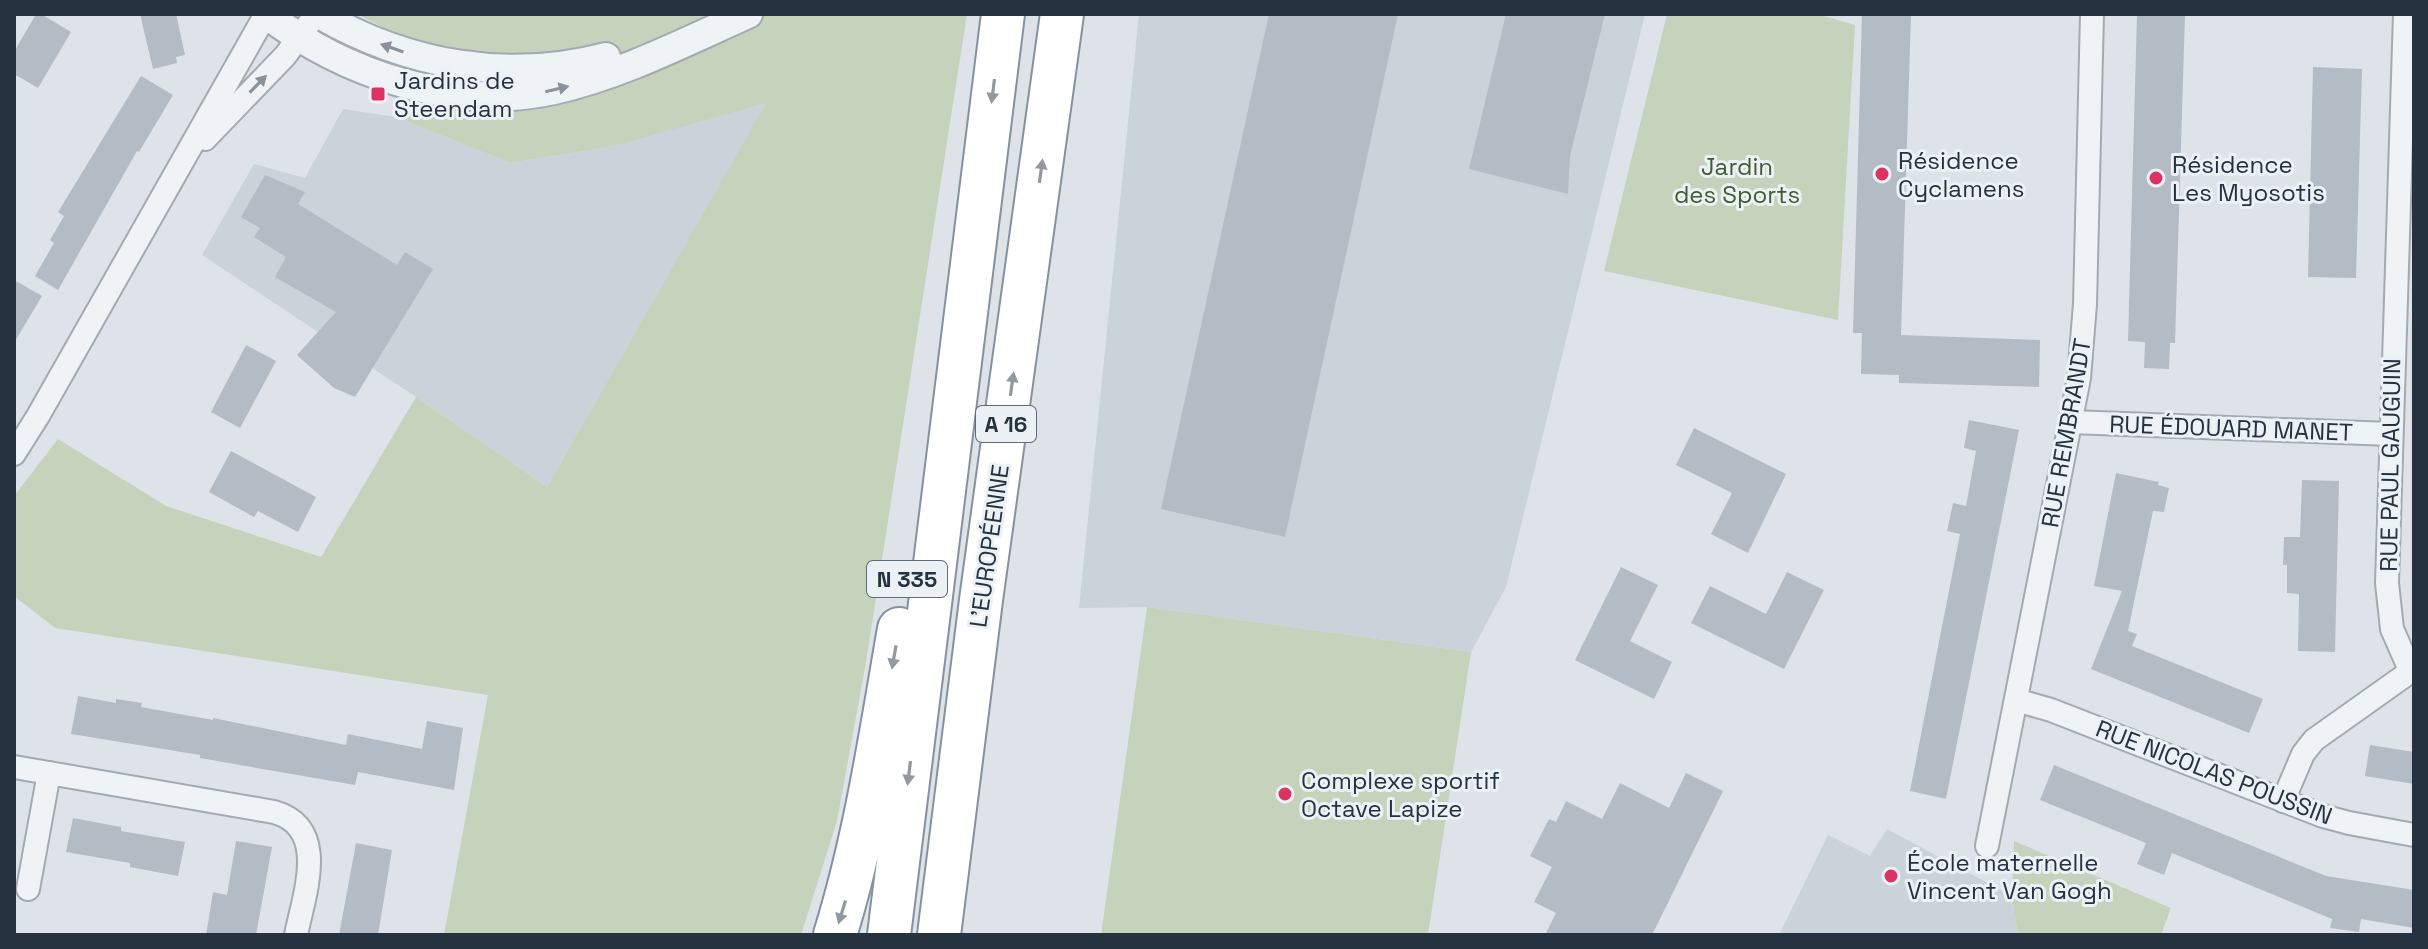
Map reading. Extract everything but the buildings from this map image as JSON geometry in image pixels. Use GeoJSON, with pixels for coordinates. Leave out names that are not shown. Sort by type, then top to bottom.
{"type":"FeatureCollection","features":[{"type":"Feature","properties":{"kind":"highway","name":"A 16"},"geometry":{"type":"LineString","coordinates":[[889,935],[1003,14]]}},
{"type":"Feature","properties":{"kind":"highway","name":"L'EUROPÉENNE"},"geometry":{"type":"LineString","coordinates":[[939,935],[981,600],[1062,14]]}},
{"type":"Feature","properties":{"kind":"highway","name":"N 335"},"geometry":{"type":"LineString","coordinates":[[835,935],[854,872],[874,778],[911,554],[976,223]]}},
{"type":"Feature","properties":{"kind":"highway","name":"N 335"},"geometry":{"type":"LineString","coordinates":[[961,935],[981,600]]}},
{"type":"Feature","properties":{"kind":"street"},"geometry":{"type":"LineString","coordinates":[[14,454],[21,427],[170,185],[266,14],[300,38],[356,66],[413,85],[451,93],[507,96],[554,90],[596,77],[748,14]]}},
{"type":"Feature","properties":{"kind":"street"},"geometry":{"type":"LineString","coordinates":[[170,185],[202,141],[285,56],[318,14],[368,39],[421,58],[472,67],[530,70],[593,60],[740,14]]}},
{"type":"Feature","properties":{"kind":"street","name":"RUE REMBRANDT"},"geometry":{"type":"LineString","coordinates":[[1987,846],[2079,378],[2085,313],[2092,14]]}},
{"type":"Feature","properties":{"kind":"street","name":"RUE PAUL GAUGUIN"},"geometry":{"type":"LineString","coordinates":[[2405,14],[2406,205],[2390,434],[2387,598],[2392,629],[2412,670]]}},
{"type":"Feature","properties":{"kind":"street","name":"RUE ÉDOUARD MANET"},"geometry":{"type":"LineString","coordinates":[[2071,422],[2390,434]]}},
{"type":"Feature","properties":{"kind":"street"},"geometry":{"type":"LineString","coordinates":[[2283,801],[2303,754],[2314,740],[2412,670]]}},
{"type":"Feature","properties":{"kind":"street","name":"RUE NICOLAS POUSSIN"},"geometry":{"type":"LineString","coordinates":[[2016,700],[2051,710],[2283,801],[2349,823],[2414,835]]}},
{"type":"Feature","properties":{"kind":"street"},"geometry":{"type":"LineString","coordinates":[[14,767],[274,812],[290,819],[303,834],[309,851],[296,935]]}},
{"type":"Feature","properties":{"kind":"street"},"geometry":{"type":"LineString","coordinates":[[28,889],[49,773]]}},
{"type":"Feature","properties":{"kind":"shaded area"},"geometry":{"type":"Polygon","coordinates":[[[1139,14],[1645,14],[1506,587],[1471,652],[1147,607],[1079,608],[1139,14]]]}},
{"type":"Feature","properties":{"kind":"shaded area"},"geometry":{"type":"Polygon","coordinates":[[[767,102],[547,487],[202,255],[254,164],[305,178],[343,109],[396,117],[510,163],[615,146],[767,102]]]}},
{"type":"Feature","properties":{"kind":"shaded area","name":"École maternelle Vincent Van Gogh"},"geometry":{"type":"Polygon","coordinates":[[[1887,829],[2012,896],[2018,935],[1779,935],[1828,835],[1870,856],[1887,829]]]}},
{"type":"Feature","properties":{"kind":"green space"},"geometry":{"type":"Polygon","coordinates":[[[357,14],[967,14],[866,662],[837,821],[801,935],[444,935],[488,695],[55,628],[14,596],[14,496],[58,439],[166,506],[321,557],[416,397],[547,487],[766,103],[615,146],[510,163],[396,117],[406,39],[357,14]]]}},
{"type":"Feature","properties":{"kind":"green space","name":"Jardin des Sports"},"geometry":{"type":"Polygon","coordinates":[[[1667,14],[1817,14],[1855,25],[1838,320],[1604,271],[1667,14]]]}},
{"type":"Feature","properties":{"kind":"green space","name":"Complexe sportif Octave Lapize"},"geometry":{"type":"Polygon","coordinates":[[[1147,607],[1471,652],[1428,935],[1101,935],[1147,607]]]}},
{"type":"Feature","properties":{"kind":"green space"},"geometry":{"type":"Polygon","coordinates":[[[2014,841],[2171,908],[2161,935],[2018,935],[2012,896],[2014,841]]]}},
{"type":"Feature","properties":{"kind":"place","name":"Jardins de Steendam"},"geometry":{"type":"Point","coordinates":[378,94]}},
{"type":"Feature","properties":{"kind":"place","name":"Résidence Cyclamens"},"geometry":{"type":"Point","coordinates":[1882,174]}},
{"type":"Feature","properties":{"kind":"place","name":"Résidence Les Myosotis"},"geometry":{"type":"Point","coordinates":[2156,178]}},
{"type":"Feature","properties":{"kind":"place","name":"Complexe sportif Octave Lapize"},"geometry":{"type":"Point","coordinates":[1285,794]}},
{"type":"Feature","properties":{"kind":"place","name":"École maternelle Vincent Van Gogh"},"geometry":{"type":"Point","coordinates":[1891,876]}}]}
